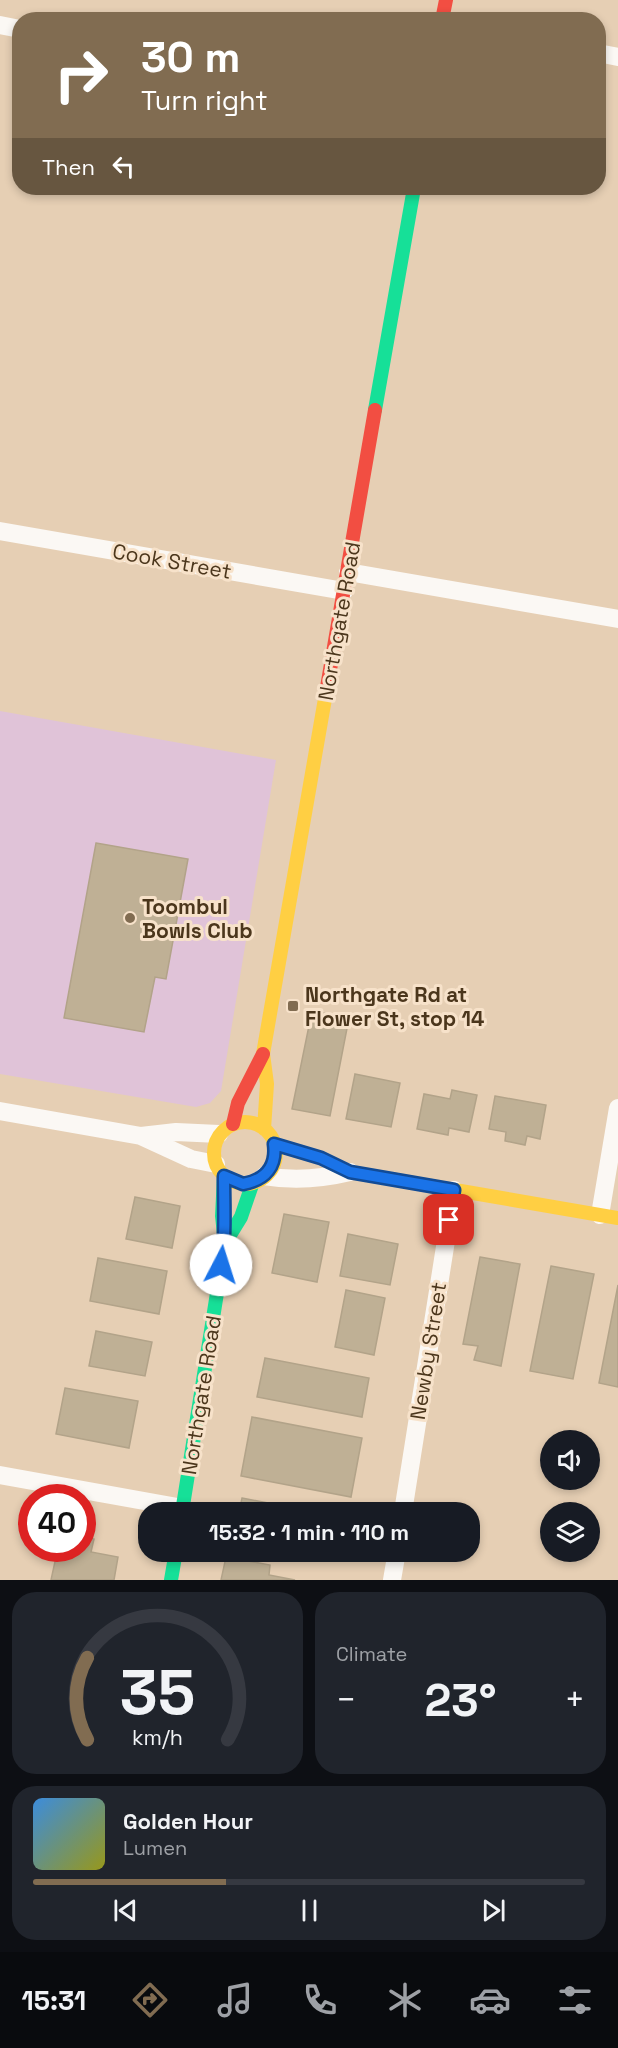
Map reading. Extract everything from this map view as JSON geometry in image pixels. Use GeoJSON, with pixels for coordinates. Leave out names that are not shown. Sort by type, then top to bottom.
{"type":"FeatureCollection","features":[{"type":"Feature","properties":{"kind":"street","name":"Northgate Road"},"geometry":{"type":"LineString","coordinates":[[226,1129],[263,1054],[413,195]]}},
{"type":"Feature","properties":{"kind":"street","name":"Cook Street"},"geometry":{"type":"LineString","coordinates":[[0,531],[344,591]]}},
{"type":"Feature","properties":{"kind":"street"},"geometry":{"type":"LineString","coordinates":[[348,572],[618,619]]}},
{"type":"Feature","properties":{"kind":"street","name":"Northgate Road"},"geometry":{"type":"LineString","coordinates":[[263,1054],[267,1084],[264,1129]]}},
{"type":"Feature","properties":{"kind":"street"},"geometry":{"type":"LineString","coordinates":[[274,1144],[321,1158],[350,1172],[609,1217],[618,1108]]}},
{"type":"Feature","properties":{"kind":"street"},"geometry":{"type":"LineString","coordinates":[[0,1111],[141,1136],[220,1170],[243,1184],[259,1179],[317,1180],[350,1172]]}},
{"type":"Feature","properties":{"kind":"street"},"geometry":{"type":"LineString","coordinates":[[141,1136],[226,1129],[249,1122],[264,1129],[274,1144],[274,1161],[259,1179]]}},
{"type":"Feature","properties":{"kind":"street"},"geometry":{"type":"LineString","coordinates":[[220,1170],[214,1154],[226,1129]]}},
{"type":"Feature","properties":{"kind":"street","name":"Northgate Road"},"geometry":{"type":"LineString","coordinates":[[184,1502],[225,1243],[220,1170]]}},
{"type":"Feature","properties":{"kind":"street","name":"Northgate Road"},"geometry":{"type":"LineString","coordinates":[[225,1243],[241,1217],[259,1179]]}},
{"type":"Feature","properties":{"kind":"street","name":"Newby Street"},"geometry":{"type":"LineString","coordinates":[[405,1502],[454,1190]]}},
{"type":"Feature","properties":{"kind":"street"},"geometry":{"type":"LineString","coordinates":[[0,1475],[141,1502]]}},
{"type":"Feature","properties":{"kind":"street"},"geometry":{"type":"LineString","coordinates":[[171,1580],[174,1562]]}},
{"type":"Feature","properties":{"kind":"street"},"geometry":{"type":"LineString","coordinates":[[392,1580],[395,1562]]}},
{"type":"Feature","properties":{"kind":"shaded area"},"geometry":{"type":"Polygon","coordinates":[[[0,711],[276,760],[221,1091],[210,1103],[196,1107],[0,1074],[0,711]]]}},
{"type":"Feature","properties":{"kind":"building","name":"Toombul Bowls Club"},"geometry":{"type":"Polygon","coordinates":[[[96,843],[188,859],[166,979],[155,977],[144,1032],[64,1018],[96,843]]]}},
{"type":"Feature","properties":{"kind":"building"},"geometry":{"type":"Polygon","coordinates":[[[312,1011],[349,1018],[330,1116],[292,1109],[312,1011]]]}},
{"type":"Feature","properties":{"kind":"building"},"geometry":{"type":"Polygon","coordinates":[[[355,1074],[400,1083],[391,1127],[346,1119],[355,1074]]]}},
{"type":"Feature","properties":{"kind":"building"},"geometry":{"type":"Polygon","coordinates":[[[452,1090],[477,1095],[469,1132],[449,1128],[448,1135],[417,1129],[424,1094],[450,1099],[452,1090]]]}},
{"type":"Feature","properties":{"kind":"building"},"geometry":{"type":"Polygon","coordinates":[[[495,1096],[546,1105],[540,1139],[527,1136],[525,1145],[505,1141],[506,1132],[489,1129],[495,1096]]]}},
{"type":"Feature","properties":{"kind":"building"},"geometry":{"type":"Polygon","coordinates":[[[135,1197],[180,1206],[172,1248],[126,1239],[135,1197]]]}},
{"type":"Feature","properties":{"kind":"building"},"geometry":{"type":"Polygon","coordinates":[[[284,1214],[329,1222],[317,1282],[272,1273],[284,1214]]]}},
{"type":"Feature","properties":{"kind":"building"},"geometry":{"type":"Polygon","coordinates":[[[348,1234],[398,1244],[390,1285],[340,1276],[348,1234]]]}},
{"type":"Feature","properties":{"kind":"building"},"geometry":{"type":"Polygon","coordinates":[[[480,1257],[520,1264],[501,1366],[474,1360],[478,1346],[463,1344],[480,1257]]]}},
{"type":"Feature","properties":{"kind":"building"},"geometry":{"type":"Polygon","coordinates":[[[98,1258],[167,1271],[159,1314],[90,1301],[98,1258]]]}},
{"type":"Feature","properties":{"kind":"building"},"geometry":{"type":"Polygon","coordinates":[[[551,1266],[594,1274],[573,1379],[530,1371],[551,1266]]]}},
{"type":"Feature","properties":{"kind":"building"},"geometry":{"type":"Polygon","coordinates":[[[618,1285],[618,1387],[599,1383],[618,1285]]]}},
{"type":"Feature","properties":{"kind":"building"},"geometry":{"type":"Polygon","coordinates":[[[346,1290],[385,1298],[374,1355],[335,1347],[346,1290]]]}},
{"type":"Feature","properties":{"kind":"building"},"geometry":{"type":"Polygon","coordinates":[[[96,1331],[152,1342],[145,1376],[89,1366],[96,1331]]]}},
{"type":"Feature","properties":{"kind":"building"},"geometry":{"type":"Polygon","coordinates":[[[265,1358],[369,1378],[362,1417],[257,1397],[265,1358]]]}},
{"type":"Feature","properties":{"kind":"building"},"geometry":{"type":"Polygon","coordinates":[[[65,1388],[138,1401],[129,1448],[56,1434],[65,1388]]]}},
{"type":"Feature","properties":{"kind":"building"},"geometry":{"type":"Polygon","coordinates":[[[252,1417],[362,1438],[351,1497],[241,1476],[252,1417]]]}},
{"type":"Feature","properties":{"kind":"building"},"geometry":{"type":"Polygon","coordinates":[[[242,1498],[263,1502],[241,1502],[242,1498]]]}},
{"type":"Feature","properties":{"kind":"building"},"geometry":{"type":"Polygon","coordinates":[[[96,1553],[118,1557],[114,1580],[51,1580],[55,1562],[96,1562],[96,1553]]]}},
{"type":"Feature","properties":{"kind":"building"},"geometry":{"type":"Polygon","coordinates":[[[225,1562],[254,1562],[270,1565],[269,1575],[295,1580],[221,1580],[225,1562]]]}},
{"type":"Feature","properties":{"kind":"traffic: fast"},"geometry":{"type":"LineString","coordinates":[[375,410],[413,195]]}},
{"type":"Feature","properties":{"kind":"traffic: fast"},"geometry":{"type":"LineString","coordinates":[[184,1502],[225,1243],[222,1216],[224,1176]]}},
{"type":"Feature","properties":{"kind":"traffic: fast"},"geometry":{"type":"LineString","coordinates":[[225,1243],[241,1217],[253,1182]]}},
{"type":"Feature","properties":{"kind":"traffic: fast"},"geometry":{"type":"LineString","coordinates":[[171,1580],[174,1562]]}},
{"type":"Feature","properties":{"kind":"traffic: slow"},"geometry":{"type":"LineString","coordinates":[[264,1129],[267,1084],[263,1054],[326,693]]}},
{"type":"Feature","properties":{"kind":"traffic: slow"},"geometry":{"type":"LineString","coordinates":[[245,1122],[262,1127],[267,1131],[271,1136],[276,1153],[271,1170],[267,1175],[262,1179],[245,1184],[228,1179],[223,1175],[219,1170],[214,1153],[219,1136],[223,1131],[228,1127],[245,1122]]}},
{"type":"Feature","properties":{"kind":"traffic: slow"},"geometry":{"type":"LineString","coordinates":[[274,1144],[321,1158],[350,1172],[618,1218]]}},
{"type":"Feature","properties":{"kind":"traffic: jam"},"geometry":{"type":"LineString","coordinates":[[444,12],[446,0]]}},
{"type":"Feature","properties":{"kind":"traffic: jam"},"geometry":{"type":"LineString","coordinates":[[326,693],[375,410]]}},
{"type":"Feature","properties":{"kind":"traffic: jam"},"geometry":{"type":"LineString","coordinates":[[233,1124],[238,1103],[263,1054]]}},
{"type":"Feature","properties":{"kind":"place","name":"Toombul Bowls Club"},"geometry":{"type":"Point","coordinates":[130,918]}},
{"type":"Feature","properties":{"kind":"place","name":"Northgate Rd at Flower St, stop 14"},"geometry":{"type":"Point","coordinates":[293,1006]}},
{"type":"Feature","properties":{"kind":"route"},"geometry":{"type":"LineString","coordinates":[[221,1265],[225,1243],[222,1216],[224,1176],[243,1184],[254,1182],[264,1176],[274,1161],[274,1144],[321,1158],[350,1172],[454,1190],[449,1220]]}}]}
